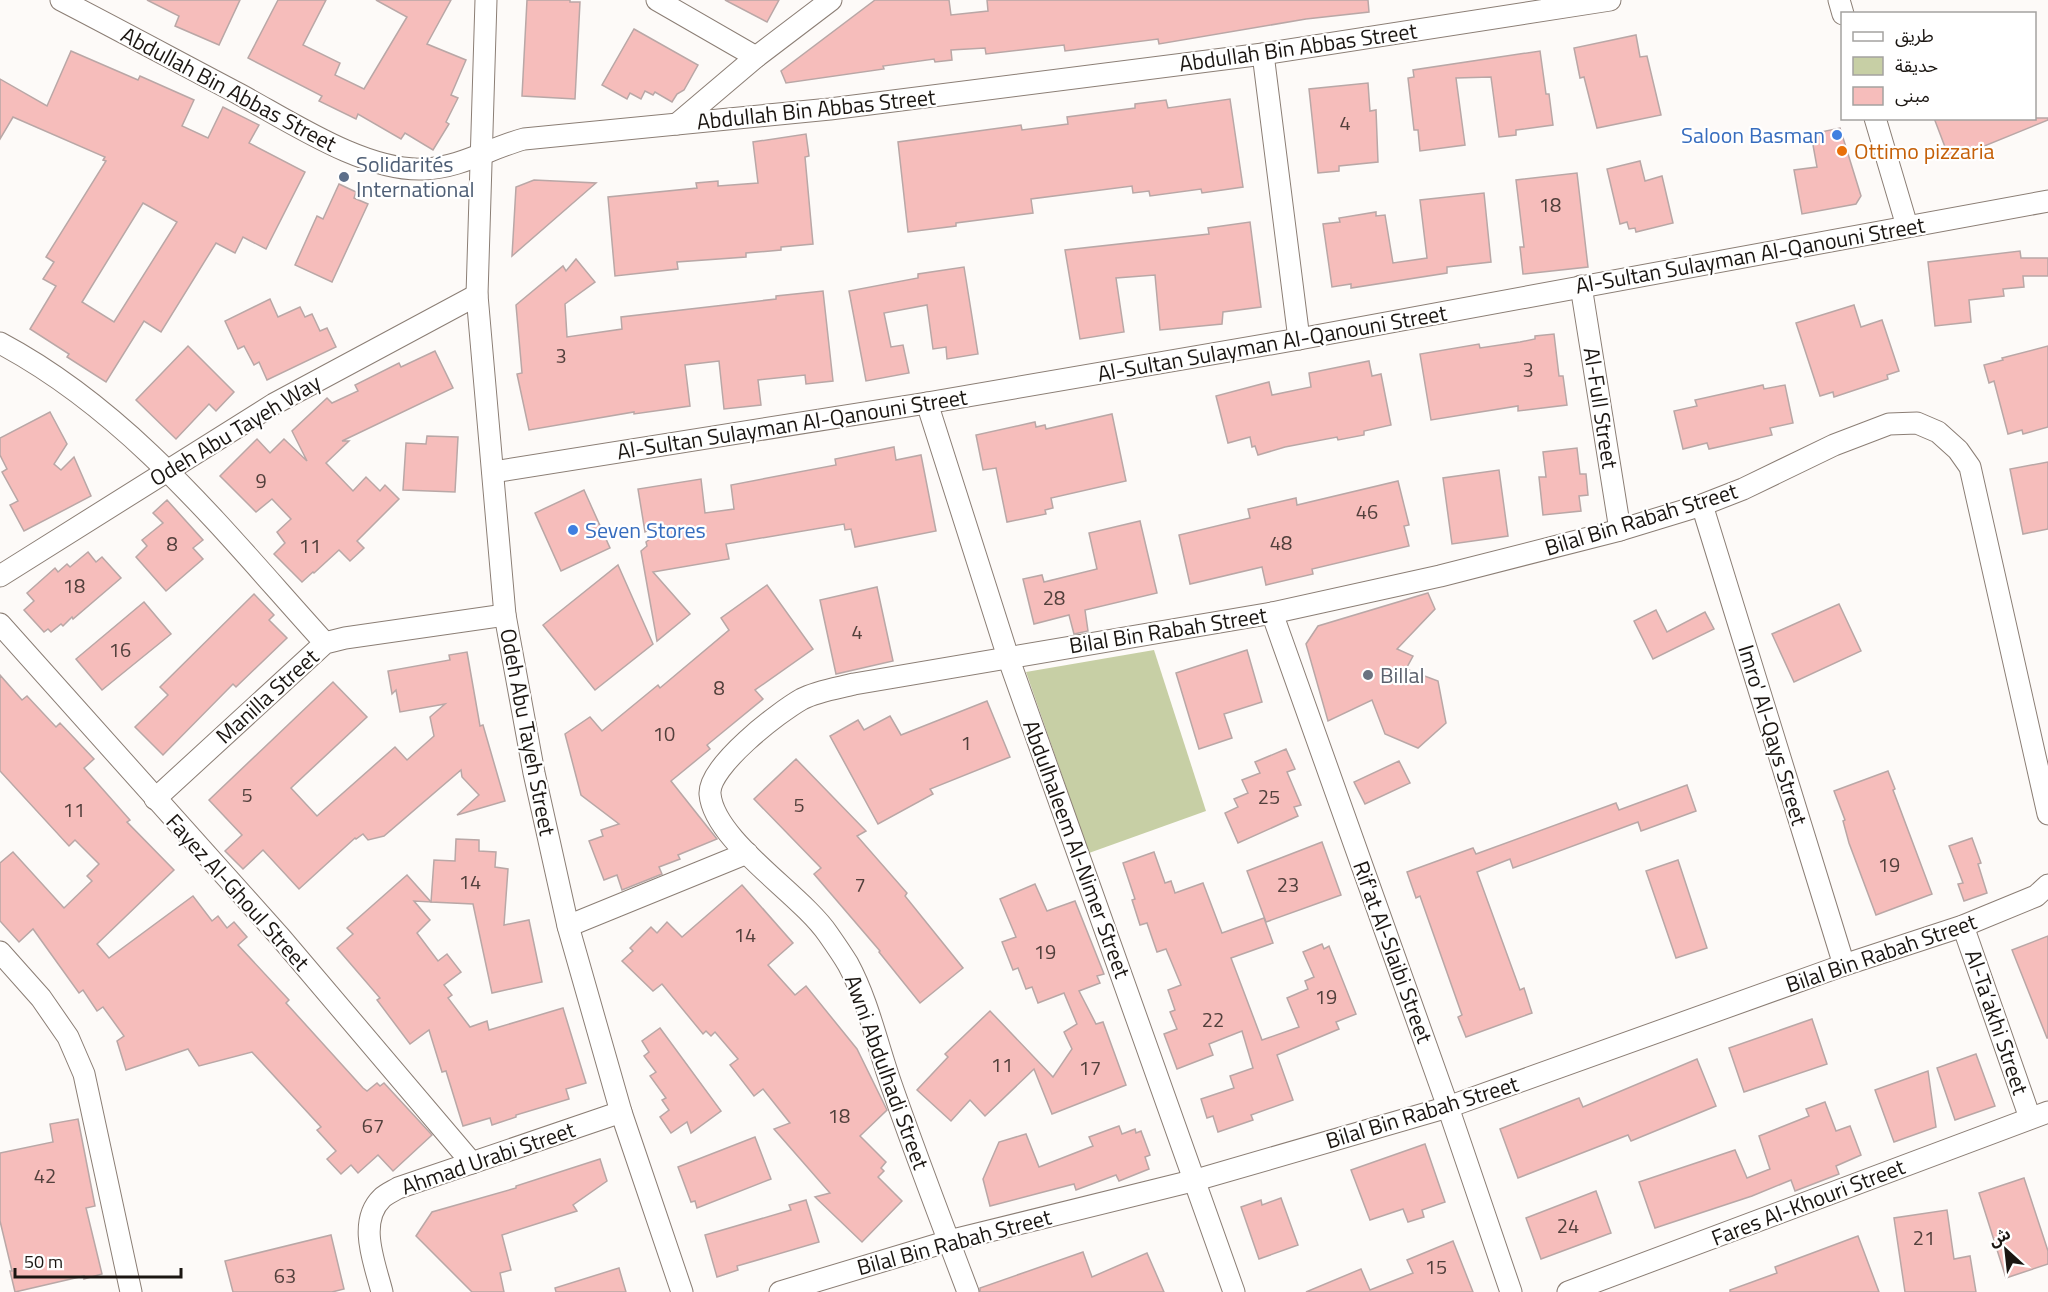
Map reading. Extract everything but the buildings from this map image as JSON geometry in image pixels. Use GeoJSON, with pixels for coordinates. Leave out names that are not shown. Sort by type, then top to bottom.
{"type":"FeatureCollection","features":[{"type":"Feature","properties":{"kind":"street","name":"Abdullah Bin Abbas Street"},"geometry":{"type":"LineString","coordinates":[[61,0],[335,145],[394,168],[424,170],[457,164],[505,144],[524,139],[830,109],[1263,54],[1550,4],[1610,0]]}},
{"type":"Feature","properties":{"kind":"street","name":"Odeh Abu Tayeh Street"},"geometry":{"type":"LineString","coordinates":[[486,0],[477,295],[506,615],[534,772],[568,926],[621,1112],[682,1292]]}},
{"type":"Feature","properties":{"kind":"street"},"geometry":{"type":"LineString","coordinates":[[657,0],[756,57]]}},
{"type":"Feature","properties":{"kind":"street"},"geometry":{"type":"LineString","coordinates":[[677,124],[756,57],[831,0]]}},
{"type":"Feature","properties":{"kind":"street"},"geometry":{"type":"LineString","coordinates":[[1263,54],[1299,339]]}},
{"type":"Feature","properties":{"kind":"street"},"geometry":{"type":"LineString","coordinates":[[1876,120],[1907,226]]}},
{"type":"Feature","properties":{"kind":"street","name":"Al-Sultan Sulayman Al-Qanouni Street"},"geometry":{"type":"LineString","coordinates":[[493,472],[927,403],[1299,339],[2048,201]]}},
{"type":"Feature","properties":{"kind":"street","name":"Al-Full Street"},"geometry":{"type":"LineString","coordinates":[[1581,286],[1620,530]]}},
{"type":"Feature","properties":{"kind":"street","name":"Odeh Abu Tayeh Way"},"geometry":{"type":"LineString","coordinates":[[0,576],[274,404],[477,295]]}},
{"type":"Feature","properties":{"kind":"street"},"geometry":{"type":"LineString","coordinates":[[0,343],[51,374],[107,415],[168,471],[325,643]]}},
{"type":"Feature","properties":{"kind":"street","name":"Abdulhaleem Al-Nimer Street"},"geometry":{"type":"LineString","coordinates":[[927,403],[1008,657],[1234,1292]]}},
{"type":"Feature","properties":{"kind":"street","name":"Bilal Bin Rabah Street"},"geometry":{"type":"LineString","coordinates":[[1008,657],[1272,613],[1440,576],[1620,530],[1702,505],[1743,489],[1834,445],[1889,424],[1917,423],[1938,432],[1958,450],[1970,467],[2048,814]]}},
{"type":"Feature","properties":{"kind":"street","name":"Imro' Al-Qays Street"},"geometry":{"type":"LineString","coordinates":[[1702,505],[1844,965]]}},
{"type":"Feature","properties":{"kind":"street","name":"Rif'at Al-Slaibi Street"},"geometry":{"type":"LineString","coordinates":[[1272,613],[1448,1107],[1511,1292]]}},
{"type":"Feature","properties":{"kind":"street","name":"Manilla Street"},"geometry":{"type":"LineString","coordinates":[[155,799],[325,643],[345,638],[506,615]]}},
{"type":"Feature","properties":{"kind":"street","name":"Fayez Al-Ghoul Street"},"geometry":{"type":"LineString","coordinates":[[0,624],[281,938],[472,1163]]}},
{"type":"Feature","properties":{"kind":"street","name":"Awni Abdulhadi Street"},"geometry":{"type":"LineString","coordinates":[[968,1292],[891,1084],[859,988],[847,963],[825,929],[747,854],[720,822],[710,792],[716,773],[747,740],[775,717],[804,698],[854,684],[1008,657]]}},
{"type":"Feature","properties":{"kind":"street"},"geometry":{"type":"LineString","coordinates":[[568,926],[747,854]]}},
{"type":"Feature","properties":{"kind":"street","name":"Bilal Bin Rabah Street"},"geometry":{"type":"LineString","coordinates":[[780,1292],[949,1241],[1196,1180],[1448,1107],[1844,965],[1963,926],[2036,896],[2048,885]]}},
{"type":"Feature","properties":{"kind":"street","name":"Al-Ta’akhi Street"},"geometry":{"type":"LineString","coordinates":[[1963,926],[2039,1115]]}},
{"type":"Feature","properties":{"kind":"street"},"geometry":{"type":"LineString","coordinates":[[0,952],[41,998],[68,1037],[84,1074],[131,1292]]}},
{"type":"Feature","properties":{"kind":"street","name":"Ahmad Urabi Street"},"geometry":{"type":"LineString","coordinates":[[382,1292],[369,1235],[372,1215],[381,1198],[398,1188],[621,1112]]}},
{"type":"Feature","properties":{"kind":"street","name":"Fares Al-Khouri Street"},"geometry":{"type":"LineString","coordinates":[[1568,1292],[2039,1115]]}},
{"type":"Feature","properties":{"kind":"green space"},"geometry":{"type":"Polygon","coordinates":[[[1154,650],[1206,811],[1089,853],[1026,672],[1154,650]]]}},
{"type":"Feature","properties":{"kind":"place","name":"Saloon Basman"},"geometry":{"type":"Point","coordinates":[1837,135]}},
{"type":"Feature","properties":{"kind":"place","name":"Ottimo pizzaria"},"geometry":{"type":"Point","coordinates":[1842,151]}},
{"type":"Feature","properties":{"kind":"place","name":"Solidarités International"},"geometry":{"type":"Point","coordinates":[344,177]}},
{"type":"Feature","properties":{"kind":"place","name":"Seven Stores"},"geometry":{"type":"Point","coordinates":[573,530]}},
{"type":"Feature","properties":{"kind":"place","name":"Billal"},"geometry":{"type":"Point","coordinates":[1368,675]}}]}
